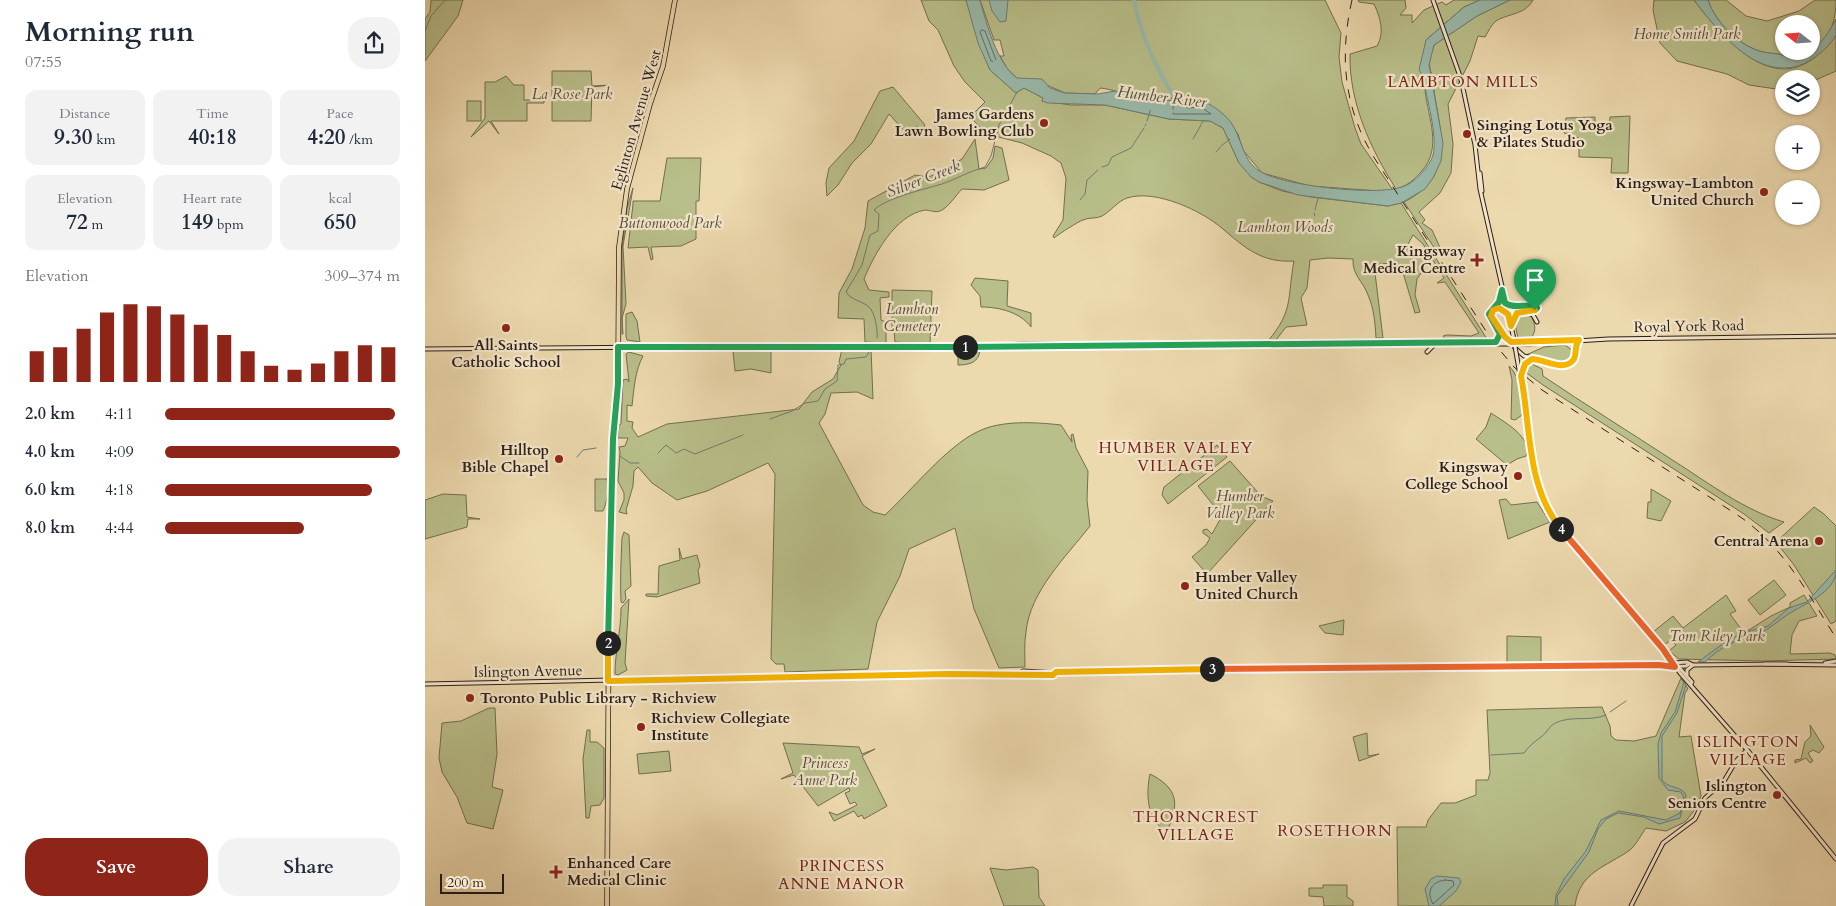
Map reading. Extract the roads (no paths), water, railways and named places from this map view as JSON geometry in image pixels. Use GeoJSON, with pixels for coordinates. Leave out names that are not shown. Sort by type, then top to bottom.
{"type":"FeatureCollection","features":[{"type":"Feature","properties":{"kind":"main road","name":"Eglinton Avenue West"},"geometry":{"type":"LineString","coordinates":[[607,906],[608,681],[613,439],[618,384],[617,270],[624,203],[650,104],[663,66],[675,0]]}},
{"type":"Feature","properties":{"kind":"main road"},"geometry":{"type":"LineString","coordinates":[[1433,0],[1459,74],[1521,376],[1539,492],[1548,512],[1674,664]]}},
{"type":"Feature","properties":{"kind":"main road"},"geometry":{"type":"LineString","coordinates":[[1496,342],[1500,334],[1489,314],[1499,302],[1502,290]]}},
{"type":"Feature","properties":{"kind":"main road"},"geometry":{"type":"LineString","coordinates":[[1505,303],[1511,307],[1534,306],[1537,308],[1517,314],[1511,326]]}},
{"type":"Feature","properties":{"kind":"main road"},"geometry":{"type":"LineString","coordinates":[[1508,314],[1496,308],[1491,315],[1505,337],[1511,342]]}},
{"type":"Feature","properties":{"kind":"main road"},"geometry":{"type":"LineString","coordinates":[[1524,311],[1531,313],[1537,322]]}},
{"type":"Feature","properties":{"kind":"main road","name":"Royal York Road"},"geometry":{"type":"LineString","coordinates":[[1463,343],[1505,345],[1579,340],[1836,336]]}},
{"type":"Feature","properties":{"kind":"main road"},"geometry":{"type":"LineString","coordinates":[[1515,348],[1521,354],[1533,359],[1566,365],[1574,358],[1575,347],[1579,340]]}},
{"type":"Feature","properties":{"kind":"main road"},"geometry":{"type":"LineString","coordinates":[[1568,341],[1575,347]]}},
{"type":"Feature","properties":{"kind":"main road","name":"Royal York Road"},"geometry":{"type":"LineString","coordinates":[[425,349],[816,346],[925,348],[1022,344],[1543,342]]}},
{"type":"Feature","properties":{"kind":"main road"},"geometry":{"type":"LineString","coordinates":[[1422,343],[1427,352],[1432,345],[1440,343]]}},
{"type":"Feature","properties":{"kind":"main road"},"geometry":{"type":"LineString","coordinates":[[1521,376],[1525,364],[1533,359]]}},
{"type":"Feature","properties":{"kind":"main road"},"geometry":{"type":"LineString","coordinates":[[1663,649],[1836,859]]}},
{"type":"Feature","properties":{"kind":"main road"},"geometry":{"type":"LineString","coordinates":[[1660,664],[1667,656]]}},
{"type":"Feature","properties":{"kind":"main road","name":"Islington Avenue"},"geometry":{"type":"LineString","coordinates":[[425,684],[1020,673],[1023,671],[1836,663]]}},
{"type":"Feature","properties":{"kind":"main road","name":"Islington Avenue"},"geometry":{"type":"LineString","coordinates":[[1674,664],[1679,666],[1691,664]]}},
{"type":"Feature","properties":{"kind":"main road"},"geometry":{"type":"LineString","coordinates":[[1687,676],[1687,670],[1691,664]]}},
{"type":"Feature","properties":{"kind":"main road"},"geometry":{"type":"LineString","coordinates":[[1679,666],[1691,684]]}},
{"type":"Feature","properties":{"kind":"main road"},"geometry":{"type":"LineString","coordinates":[[1631,906],[1663,842],[1695,820],[1705,798],[1724,781],[1734,763],[1747,750]]}},
{"type":"Feature","properties":{"kind":"water"},"geometry":{"type":"Polygon","coordinates":[[[966,0],[980,0],[998,53],[1010,72],[1017,78],[1042,79],[1050,88],[1065,93],[1098,94],[1115,91],[1136,97],[1172,101],[1172,97],[1176,95],[1187,103],[1206,103],[1218,110],[1231,122],[1249,161],[1261,172],[1289,182],[1309,185],[1352,190],[1389,190],[1402,187],[1411,182],[1421,174],[1433,155],[1433,127],[1423,76],[1419,70],[1426,40],[1464,7],[1480,0],[1510,0],[1477,16],[1434,45],[1429,65],[1443,143],[1441,161],[1425,189],[1401,203],[1388,206],[1298,195],[1259,182],[1251,177],[1239,163],[1223,128],[1210,121],[1169,119],[1105,105],[1048,103],[1042,101],[1043,98],[1024,88],[1016,93],[990,70],[978,43],[966,0]]]}},
{"type":"Feature","properties":{"kind":"water"},"geometry":{"type":"Polygon","coordinates":[[[989,0],[1008,0],[1006,21],[1000,22],[992,11],[989,0]]]}},
{"type":"Feature","properties":{"kind":"water"},"geometry":{"type":"Polygon","coordinates":[[[1694,0],[1708,0],[1722,25],[1746,45],[1763,52],[1775,53],[1775,60],[1808,60],[1799,65],[1781,68],[1764,64],[1748,56],[1732,44],[1694,0]]]}},
{"type":"Feature","properties":{"kind":"water"},"geometry":{"type":"Polygon","coordinates":[[[1836,19],[1836,35],[1820,53],[1820,42],[1836,19]]]}},
{"type":"Feature","properties":{"kind":"water"},"geometry":{"type":"Polygon","coordinates":[[[1836,570],[1835,578],[1831,585],[1817,597],[1763,632],[1736,641],[1720,650],[1705,662],[1698,662],[1724,643],[1742,633],[1768,626],[1789,608],[1807,602],[1836,570]]]}},
{"type":"Feature","properties":{"kind":"water"},"geometry":{"type":"Polygon","coordinates":[[[1684,682],[1686,685],[1677,713],[1662,736],[1662,780],[1668,785],[1681,790],[1686,795],[1680,818],[1659,824],[1644,817],[1618,813],[1606,819],[1598,829],[1589,852],[1557,896],[1558,906],[1555,906],[1556,895],[1564,879],[1586,851],[1601,820],[1619,811],[1666,820],[1680,813],[1684,798],[1681,792],[1668,790],[1659,778],[1658,744],[1661,733],[1675,712],[1684,682]]]}},
{"type":"Feature","properties":{"kind":"water"},"geometry":{"type":"Polygon","coordinates":[[[1437,876],[1459,878],[1461,882],[1456,891],[1439,906],[1429,906],[1425,889],[1431,879],[1437,876]]]}},
{"type":"Feature","properties":{"kind":"waterway"},"geometry":{"type":"LineString","coordinates":[[425,31],[431,16],[445,0]]}},
{"type":"Feature","properties":{"kind":"waterway"},"geometry":{"type":"LineString","coordinates":[[1134,0],[1150,51],[1161,75],[1175,98]]}},
{"type":"Feature","properties":{"kind":"waterway","name":"Humber River"},"geometry":{"type":"LineString","coordinates":[[995,62],[1005,75]]}},
{"type":"Feature","properties":{"kind":"waterway","name":"Silver Creek"},"geometry":{"type":"LineString","coordinates":[[877,338],[876,322],[871,309],[846,292],[862,265],[870,235],[878,231],[879,214],[874,210],[896,198],[942,184],[985,167],[991,156],[999,125],[1017,92]]}},
{"type":"Feature","properties":{"kind":"waterway","name":"Humber River"},"geometry":{"type":"LineString","coordinates":[[1132,105],[1172,111]]}},
{"type":"Feature","properties":{"kind":"waterway"},"geometry":{"type":"LineString","coordinates":[[1147,121],[1151,108]]}},
{"type":"Feature","properties":{"kind":"waterway"},"geometry":{"type":"LineString","coordinates":[[1201,124],[1204,120]]}},
{"type":"Feature","properties":{"kind":"waterway"},"geometry":{"type":"LineString","coordinates":[[1193,139],[1201,125]]}},
{"type":"Feature","properties":{"kind":"waterway"},"geometry":{"type":"LineString","coordinates":[[1102,167],[1108,165],[1112,157],[1131,148],[1144,128]]}},
{"type":"Feature","properties":{"kind":"waterway"},"geometry":{"type":"LineString","coordinates":[[1221,146],[1230,139]]}},
{"type":"Feature","properties":{"kind":"waterway"},"geometry":{"type":"LineString","coordinates":[[1080,200],[1085,194],[1087,180],[1098,170]]}},
{"type":"Feature","properties":{"kind":"waterway"},"geometry":{"type":"LineString","coordinates":[[1315,210],[1318,198]]}},
{"type":"Feature","properties":{"kind":"waterway","name":"Silver Creek"},"geometry":{"type":"LineString","coordinates":[[770,419],[792,411],[805,403],[818,401],[825,389],[837,381],[838,365],[844,364],[846,359],[866,357],[869,352]]}},
{"type":"Feature","properties":{"kind":"waterway","name":"Silver Creek"},"geometry":{"type":"LineString","coordinates":[[658,453],[666,445],[676,453],[684,449],[695,454],[743,435]]}},
{"type":"Feature","properties":{"kind":"waterway","name":"Silver Creek"},"geometry":{"type":"LineString","coordinates":[[577,457],[583,450],[596,448]]}},
{"type":"Feature","properties":{"kind":"waterway","name":"Silver Creek"},"geometry":{"type":"LineString","coordinates":[[620,456],[630,463],[639,463]]}},
{"type":"Feature","properties":{"kind":"waterway"},"geometry":{"type":"LineString","coordinates":[[1610,712],[1626,701]]}},
{"type":"Feature","properties":{"kind":"waterway"},"geometry":{"type":"LineString","coordinates":[[1491,755],[1524,753],[1553,724],[1561,721],[1606,715]]}},
{"type":"Feature","properties":{"kind":"railway"},"geometry":{"type":"LineString","coordinates":[[1352,0],[1348,21],[1345,62],[1351,102],[1357,121],[1375,159],[1493,342],[1514,367],[1542,390],[1752,526],[1780,554],[1804,586],[1836,638]]}},
{"type":"Feature","properties":{"kind":"place","name":"James Gardens Lawn Bowling Club"},"geometry":{"type":"Point","coordinates":[1044,123]}},
{"type":"Feature","properties":{"kind":"place","name":"Singing Lotus Yoga & Pilates Studio"},"geometry":{"type":"Point","coordinates":[1467,134]}},
{"type":"Feature","properties":{"kind":"place","name":"Kingsway-Lambton United Church"},"geometry":{"type":"Point","coordinates":[1764,192]}},
{"type":"Feature","properties":{"kind":"place","name":"Kingsway Medical Centre"},"geometry":{"type":"Point","coordinates":[1477,260]}},
{"type":"Feature","properties":{"kind":"place","name":"All Saints Catholic School"},"geometry":{"type":"Point","coordinates":[506,328]}},
{"type":"Feature","properties":{"kind":"place","name":"Hilltop Bible Chapel"},"geometry":{"type":"Point","coordinates":[559,459]}},
{"type":"Feature","properties":{"kind":"place","name":"Kingsway College School"},"geometry":{"type":"Point","coordinates":[1518,476]}},
{"type":"Feature","properties":{"kind":"place","name":"Central Arena"},"geometry":{"type":"Point","coordinates":[1819,541]}},
{"type":"Feature","properties":{"kind":"place","name":"Humber Valley United Church"},"geometry":{"type":"Point","coordinates":[1185,586]}},
{"type":"Feature","properties":{"kind":"place","name":"Toronto Public Library - Richview"},"geometry":{"type":"Point","coordinates":[470,698]}},
{"type":"Feature","properties":{"kind":"place","name":"Richview Collegiate Institute"},"geometry":{"type":"Point","coordinates":[641,727]}},
{"type":"Feature","properties":{"kind":"place","name":"Islington Seniors Centre"},"geometry":{"type":"Point","coordinates":[1777,795]}},
{"type":"Feature","properties":{"kind":"place","name":"Enhanced Care Medical Clinic"},"geometry":{"type":"Point","coordinates":[556,872]}},
{"type":"Feature","properties":{"kind":"district","name":"LAMBTON MILLS"},"geometry":{"type":"Point","coordinates":[1463,81]}},
{"type":"Feature","properties":{"kind":"district","name":"HUMBER VALLEY VILLAGE"},"geometry":{"type":"Point","coordinates":[1176,456]}},
{"type":"Feature","properties":{"kind":"district","name":"ISLINGTON VILLAGE"},"geometry":{"type":"Point","coordinates":[1748,750]}},
{"type":"Feature","properties":{"kind":"district","name":"THORNCREST VILLAGE"},"geometry":{"type":"Point","coordinates":[1196,825]}},
{"type":"Feature","properties":{"kind":"district","name":"ROSETHORN"},"geometry":{"type":"Point","coordinates":[1335,830]}},
{"type":"Feature","properties":{"kind":"district","name":"PRINCESS ANNE MANOR"},"geometry":{"type":"Point","coordinates":[842,874]}},
{"type":"Feature","properties":{"kind":"park label","name":"Home Smith Park"},"geometry":{"type":"Point","coordinates":[1687,34]}},
{"type":"Feature","properties":{"kind":"park label","name":"La Rose Park"},"geometry":{"type":"Point","coordinates":[572,94]}},
{"type":"Feature","properties":{"kind":"park label","name":"Buttonwood Park"},"geometry":{"type":"Point","coordinates":[670,223]}},
{"type":"Feature","properties":{"kind":"park label","name":"Lambton Woods"},"geometry":{"type":"Point","coordinates":[1285,227]}},
{"type":"Feature","properties":{"kind":"park label","name":"Lambton Cemetery"},"geometry":{"type":"Point","coordinates":[912,318]}},
{"type":"Feature","properties":{"kind":"park label","name":"Humber Valley Park"},"geometry":{"type":"Point","coordinates":[1240,504]}},
{"type":"Feature","properties":{"kind":"park label","name":"Tom Riley Park"},"geometry":{"type":"Point","coordinates":[1717,636]}},
{"type":"Feature","properties":{"kind":"park label","name":"Princess Anne Park"},"geometry":{"type":"Point","coordinates":[825,772]}}]}
